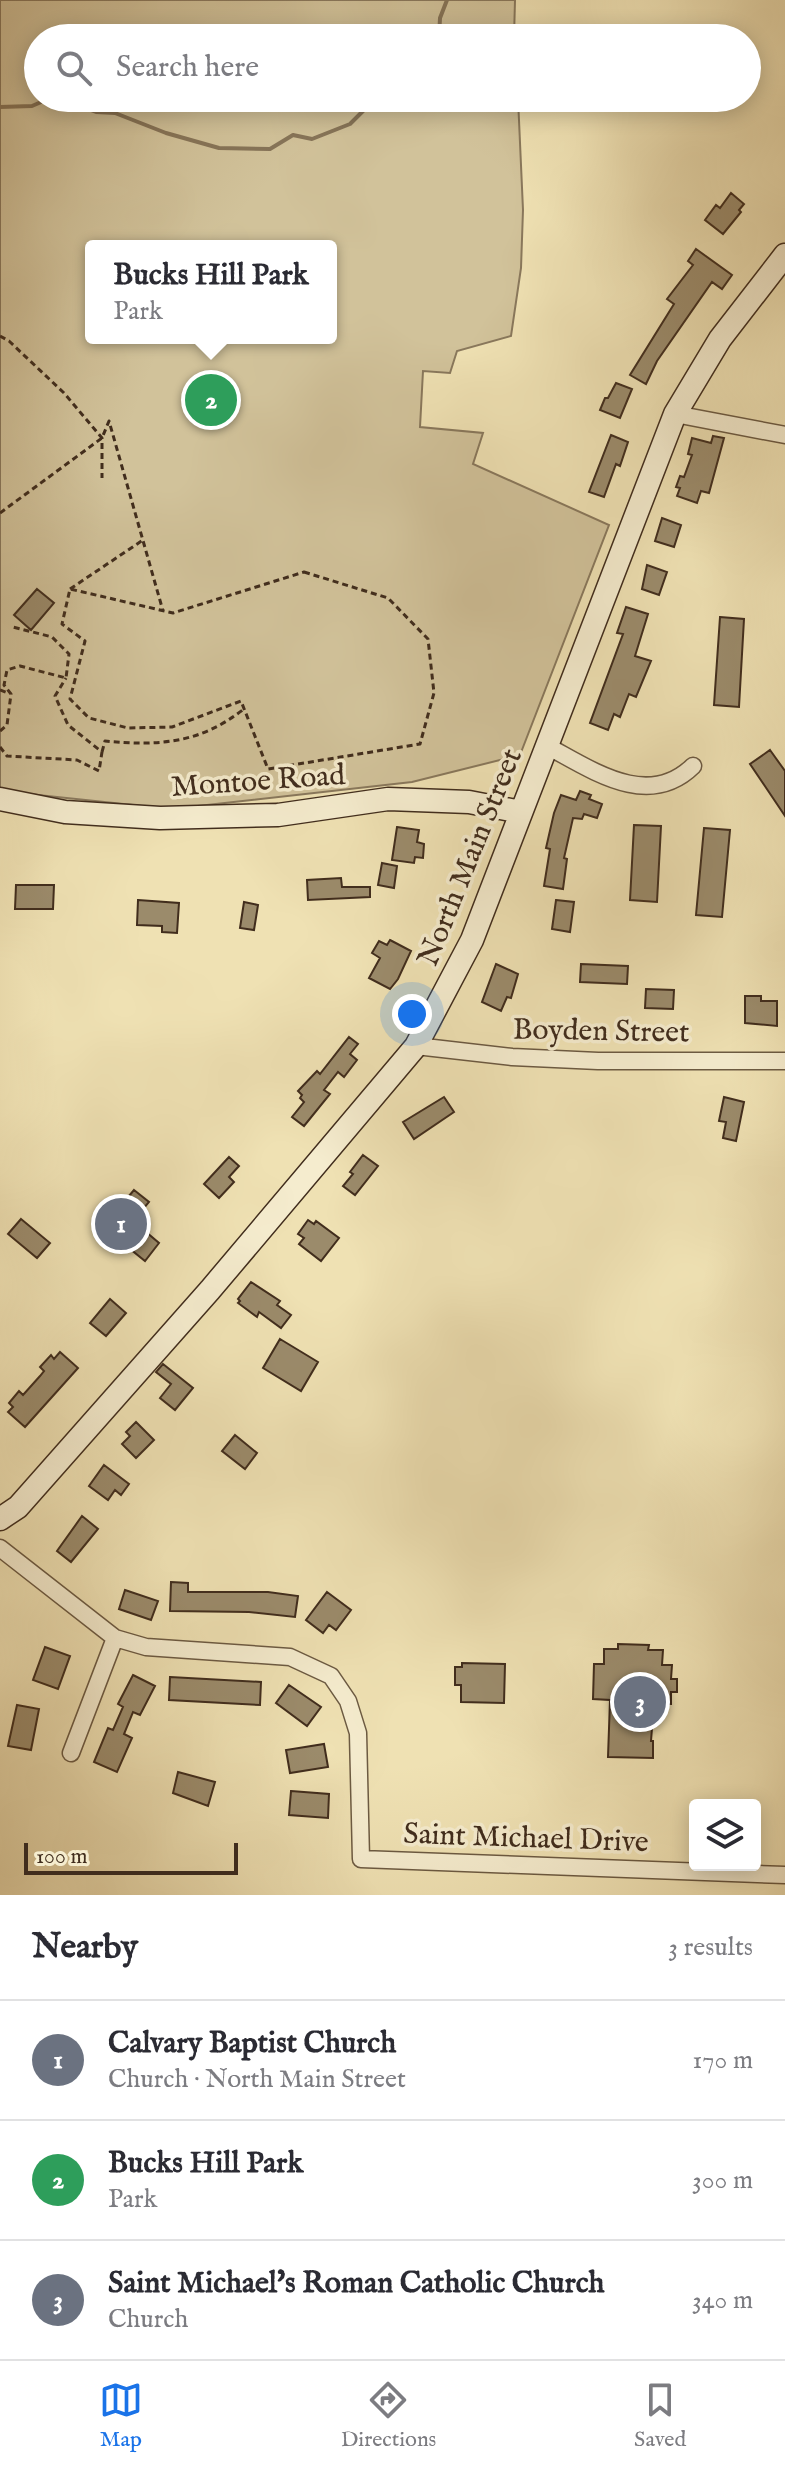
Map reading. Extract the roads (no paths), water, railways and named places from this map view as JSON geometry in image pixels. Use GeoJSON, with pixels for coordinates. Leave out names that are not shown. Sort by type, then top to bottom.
{"type":"FeatureCollection","features":[{"type":"Feature","properties":{"kind":"main road","name":"North Main Street"},"geometry":{"type":"LineString","coordinates":[[0,1519],[18,1507],[210,1290],[416,1046],[472,940],[675,414],[720,339],[785,255]]}},
{"type":"Feature","properties":{"kind":"main road","name":"Montoe Road"},"geometry":{"type":"LineString","coordinates":[[0,799],[65,812],[160,818],[278,815],[388,799],[469,802],[521,812]]}},
{"type":"Feature","properties":{"kind":"street"},"geometry":{"type":"LineString","coordinates":[[675,414],[785,435]]}},
{"type":"Feature","properties":{"kind":"street"},"geometry":{"type":"LineString","coordinates":[[547,746],[593,770],[632,785],[661,786],[680,778],[693,766]]}},
{"type":"Feature","properties":{"kind":"street","name":"Boyden Street"},"geometry":{"type":"LineString","coordinates":[[416,1046],[527,1058],[785,1061]]}},
{"type":"Feature","properties":{"kind":"street"},"geometry":{"type":"LineString","coordinates":[[0,1548],[115,1638],[71,1753]]}},
{"type":"Feature","properties":{"kind":"street","name":"Saint Michael Drive"},"geometry":{"type":"LineString","coordinates":[[115,1638],[146,1647],[290,1657],[331,1676],[348,1701],[358,1733],[361,1859],[785,1875]]}},
{"type":"Feature","properties":{"kind":"waterway"},"geometry":{"type":"LineString","coordinates":[[440,24],[447,0]]}},
{"type":"Feature","properties":{"kind":"waterway"},"geometry":{"type":"LineString","coordinates":[[0,107],[24,106]]}},
{"type":"Feature","properties":{"kind":"waterway"},"geometry":{"type":"LineString","coordinates":[[96,112],[115,113],[166,133],[219,148],[270,149],[293,135],[312,139],[350,124],[362,112]]}},
{"type":"Feature","properties":{"kind":"place","name":"Bucks Hill Park"},"geometry":{"type":"Point","coordinates":[211,400]}},
{"type":"Feature","properties":{"kind":"place","name":"Calvary Baptist Church"},"geometry":{"type":"Point","coordinates":[121,1224]}},
{"type":"Feature","properties":{"kind":"place","name":"Saint Michael's Roman Catholic Church"},"geometry":{"type":"Point","coordinates":[640,1702]}}]}
